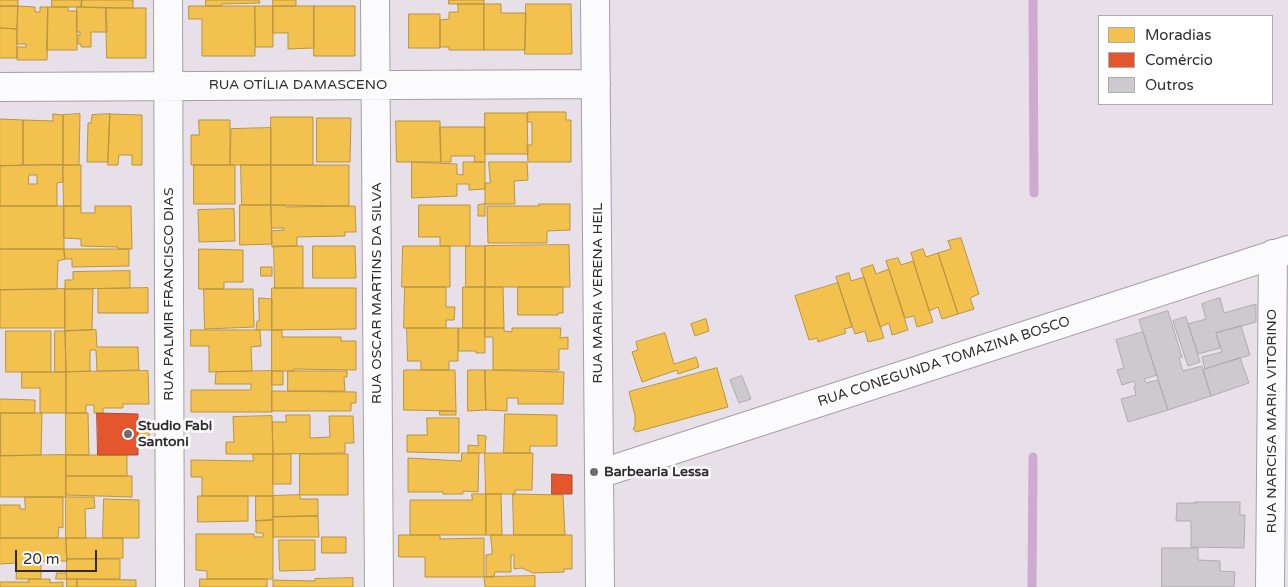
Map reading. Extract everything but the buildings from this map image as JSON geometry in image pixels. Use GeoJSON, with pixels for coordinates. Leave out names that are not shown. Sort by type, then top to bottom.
{"type":"FeatureCollection","features":[{"type":"Feature","properties":{"kind":"street","name":"RUA PALMIR FRANCISCO DIAS"},"geometry":{"type":"LineString","coordinates":[[168,0],[170,587]]}},
{"type":"Feature","properties":{"kind":"street","name":"RUA OSCAR MARTINS DA SILVA"},"geometry":{"type":"LineString","coordinates":[[376,0],[379,587]]}},
{"type":"Feature","properties":{"kind":"street","name":"RUA MARIA VERENA HEIL"},"geometry":{"type":"LineString","coordinates":[[595,0],[600,587]]}},
{"type":"Feature","properties":{"kind":"street","name":"RUA OTÍLIA DAMASCENO"},"geometry":{"type":"LineString","coordinates":[[0,86],[596,84]]}},
{"type":"Feature","properties":{"kind":"street","name":"RUA CONEGUNDA TOMAZINA BOSCO"},"geometry":{"type":"LineString","coordinates":[[599,474],[1280,252]]}},
{"type":"Feature","properties":{"kind":"street","name":"RUA NARCISA MARIA VITORINO"},"geometry":{"type":"LineString","coordinates":[[1270,587],[1280,252]]}},
{"type":"Feature","properties":{"kind":"waterway"},"geometry":{"type":"LineString","coordinates":[[1033,0],[1034,193]]}},
{"type":"Feature","properties":{"kind":"waterway"},"geometry":{"type":"LineString","coordinates":[[1032,587],[1033,457]]}},
{"type":"Feature","properties":{"kind":"place","name":"Studio Fabi Santoni"},"geometry":{"type":"Point","coordinates":[128,434]}},
{"type":"Feature","properties":{"kind":"place","name":"Barbearia Lessa"},"geometry":{"type":"Point","coordinates":[594,472]}}]}
